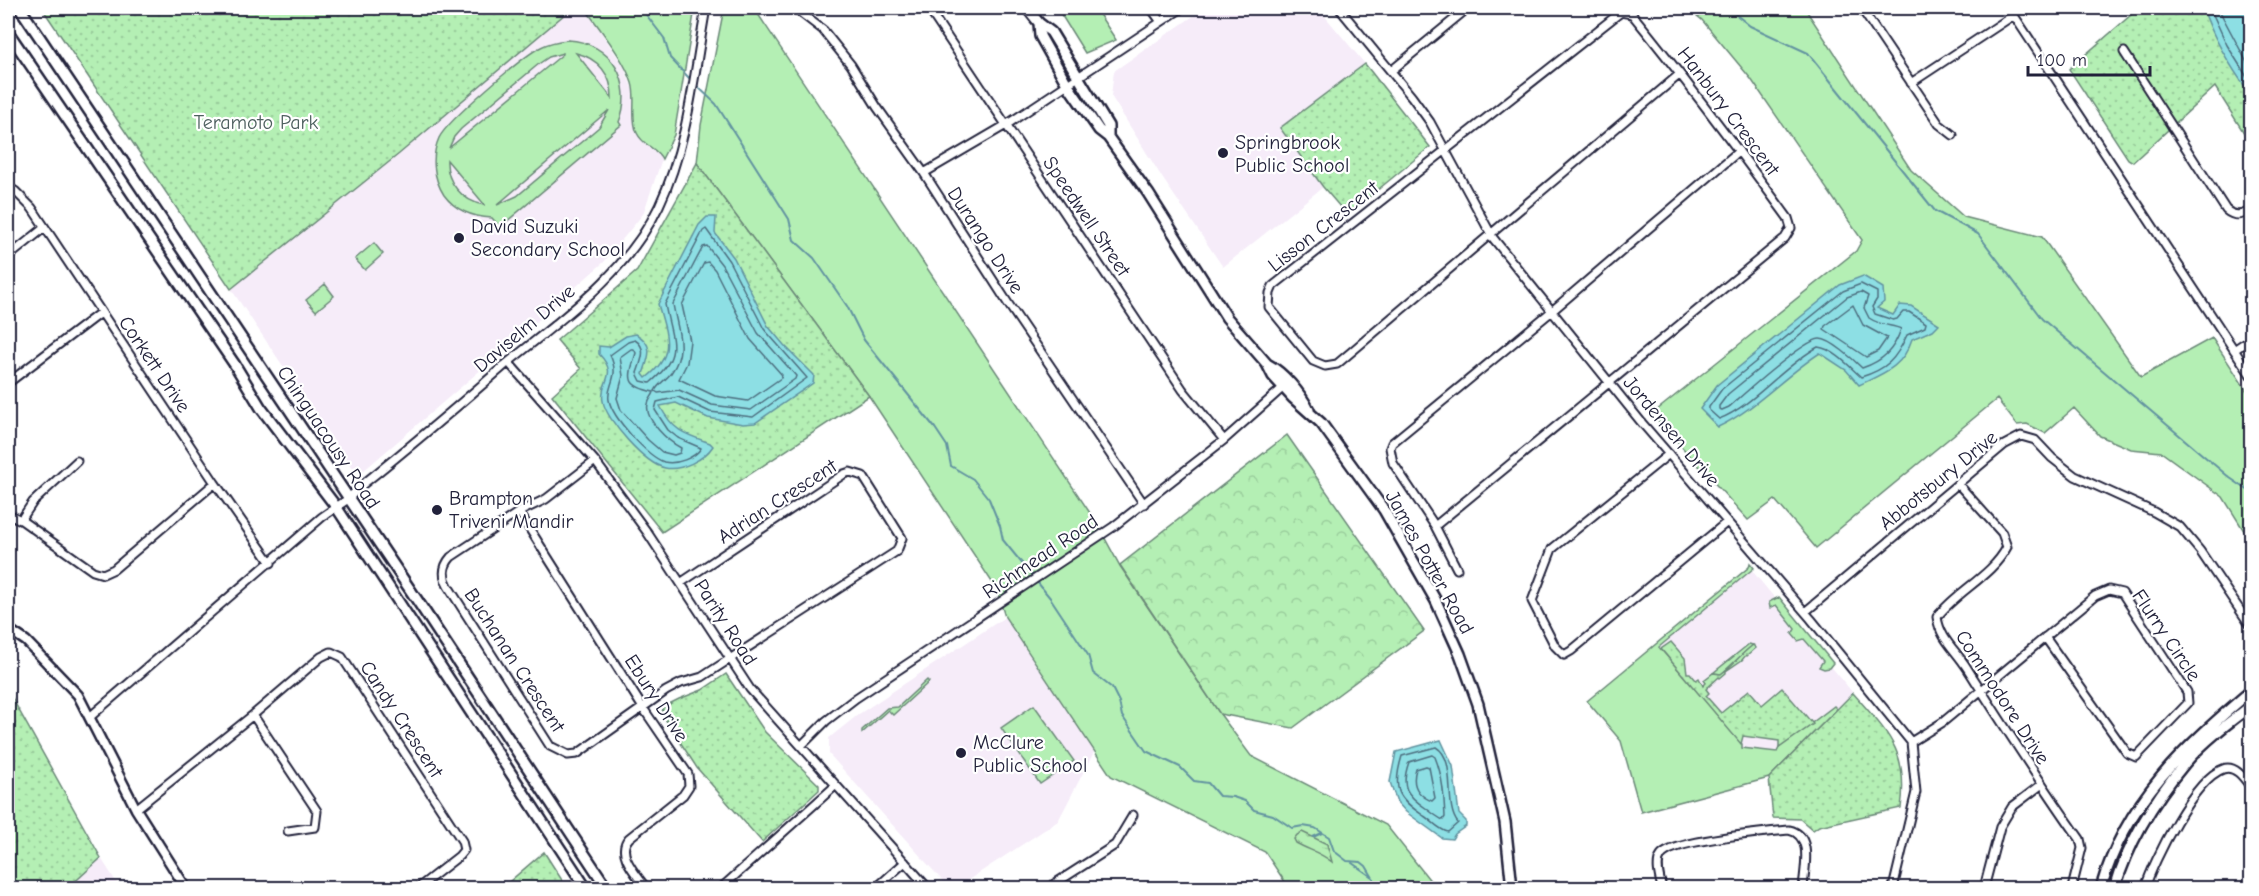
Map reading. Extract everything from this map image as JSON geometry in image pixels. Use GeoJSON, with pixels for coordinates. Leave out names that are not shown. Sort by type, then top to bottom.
{"type":"FeatureCollection","features":[{"type":"Feature","properties":{"kind":"main road","name":"Chinguacousy Road"},"geometry":{"type":"LineString","coordinates":[[20,8],[607,888]]}},
{"type":"Feature","properties":{"kind":"main road","name":"James Potter Road"},"geometry":{"type":"LineString","coordinates":[[1027,8],[1039,23],[1051,32],[1072,81],[1108,126],[1108,137],[1148,193],[1227,318],[1267,364],[1273,376],[1286,385],[1298,404],[1321,423],[1384,510],[1436,601],[1460,654],[1478,704],[1505,822],[1512,888]]}},
{"type":"Feature","properties":{"kind":"main road","name":"Chinguacousy Road"},"geometry":{"type":"LineString","coordinates":[[8,32],[235,365],[261,408],[337,508],[586,888]]}},
{"type":"Feature","properties":{"kind":"main road"},"geometry":{"type":"LineString","coordinates":[[2102,888],[2128,824],[2167,767],[2198,735],[2252,690]]}},
{"type":"Feature","properties":{"kind":"main road"},"geometry":{"type":"LineString","coordinates":[[2115,888],[2141,827],[2173,780],[2205,743],[2252,705]]}},
{"type":"Feature","properties":{"kind":"street","name":"Daviselm Drive"},"geometry":{"type":"LineString","coordinates":[[91,716],[322,517],[348,499],[590,294],[620,264],[658,208],[669,183],[686,124],[706,8]]}},
{"type":"Feature","properties":{"kind":"street","name":"Durango Drive"},"geometry":{"type":"LineString","coordinates":[[788,8],[797,9],[823,30],[837,47],[924,173],[1009,305],[1144,504]]}},
{"type":"Feature","properties":{"kind":"street","name":"Speedwell Street"},"geometry":{"type":"LineString","coordinates":[[928,8],[1182,390],[1224,440]]}},
{"type":"Feature","properties":{"kind":"street"},"geometry":{"type":"LineString","coordinates":[[1151,8],[1161,21]]}},
{"type":"Feature","properties":{"kind":"street"},"geometry":{"type":"LineString","coordinates":[[924,173],[1006,125],[1182,8]]}},
{"type":"Feature","properties":{"kind":"street","name":"Jordensen Drive"},"geometry":{"type":"LineString","coordinates":[[1339,8],[1413,97],[1446,151],[1491,235],[1610,384],[1805,612],[1911,742]]}},
{"type":"Feature","properties":{"kind":"street"},"geometry":{"type":"LineString","coordinates":[[1391,71],[1468,8]]}},
{"type":"Feature","properties":{"kind":"street"},"geometry":{"type":"LineString","coordinates":[[1861,8],[1939,124],[1953,135]]}},
{"type":"Feature","properties":{"kind":"street"},"geometry":{"type":"LineString","coordinates":[[2009,8],[2252,377]]}},
{"type":"Feature","properties":{"kind":"street","name":"Hanbury Crescent"},"geometry":{"type":"LineString","coordinates":[[1446,151],[1621,12],[1632,14],[1788,218],[1790,233],[1610,384]]}},
{"type":"Feature","properties":{"kind":"street"},"geometry":{"type":"LineString","coordinates":[[1911,83],[2014,15]]}},
{"type":"Feature","properties":{"kind":"street"},"geometry":{"type":"LineString","coordinates":[[2124,52],[2226,210],[2241,215],[2252,209]]}},
{"type":"Feature","properties":{"kind":"street"},"geometry":{"type":"LineString","coordinates":[[1491,235],[1680,74]]}},
{"type":"Feature","properties":{"kind":"street","name":"Lisson Crescent"},"geometry":{"type":"LineString","coordinates":[[1446,151],[1273,286],[1269,296],[1269,308],[1313,362],[1331,366],[1337,364],[1491,235]]}},
{"type":"Feature","properties":{"kind":"street"},"geometry":{"type":"LineString","coordinates":[[1457,569],[1435,526],[1393,463],[1390,448],[1392,443],[1552,311],[1739,151]]}},
{"type":"Feature","properties":{"kind":"street","name":"Corkett Drive"},"geometry":{"type":"LineString","coordinates":[[8,187],[32,208],[100,313],[271,563]]}},
{"type":"Feature","properties":{"kind":"street"},"geometry":{"type":"LineString","coordinates":[[8,257],[44,228]]}},
{"type":"Feature","properties":{"kind":"street"},"geometry":{"type":"LineString","coordinates":[[8,383],[100,313]]}},
{"type":"Feature","properties":{"kind":"street"},"geometry":{"type":"LineString","coordinates":[[2234,350],[2252,338]]}},
{"type":"Feature","properties":{"kind":"street","name":"Parity Road"},"geometry":{"type":"LineString","coordinates":[[508,363],[595,461],[682,582],[750,689],[928,888]]}},
{"type":"Feature","properties":{"kind":"street"},"geometry":{"type":"LineString","coordinates":[[1435,526],[1610,384]]}},
{"type":"Feature","properties":{"kind":"street","name":"Richmead Road"},"geometry":{"type":"LineString","coordinates":[[801,746],[826,721],[856,698],[1062,562],[1144,504],[1224,440],[1286,385]]}},
{"type":"Feature","properties":{"kind":"street","name":"Abbotsbury Drive"},"geometry":{"type":"LineString","coordinates":[[1805,612],[2004,445],[2021,436],[2036,440],[2052,458],[2075,476],[2154,512],[2180,527],[2200,551],[2252,628]]}},
{"type":"Feature","properties":{"kind":"street"},"geometry":{"type":"LineString","coordinates":[[1669,454],[1552,549],[1532,601],[1555,646],[1564,655],[1727,522]]}},
{"type":"Feature","properties":{"kind":"street"},"geometry":{"type":"LineString","coordinates":[[21,520],[33,502],[77,461]]}},
{"type":"Feature","properties":{"kind":"street","name":"Buchanan Crescent"},"geometry":{"type":"LineString","coordinates":[[595,461],[546,499],[519,512],[451,557],[444,574],[448,586],[550,746],[558,752],[577,754],[681,683],[702,677],[731,659]]}},
{"type":"Feature","properties":{"kind":"street","name":"Adrian Crescent"},"geometry":{"type":"LineString","coordinates":[[682,582],[850,472],[863,476],[895,524],[902,538],[897,550],[731,659]]}},
{"type":"Feature","properties":{"kind":"street"},"geometry":{"type":"LineString","coordinates":[[8,514],[21,520],[93,571],[103,574],[114,568],[215,483]]}},
{"type":"Feature","properties":{"kind":"street","name":"Commodore Drive"},"geometry":{"type":"LineString","coordinates":[[1958,484],[2002,532],[2007,547],[2000,560],[1947,604],[1937,617],[1939,627],[1946,642],[1965,664],[2041,785],[2080,839],[2082,848],[2072,888]]}},
{"type":"Feature","properties":{"kind":"street","name":"Ebury Drive"},"geometry":{"type":"LineString","coordinates":[[519,512],[643,708],[688,774],[689,786],[683,795],[629,838],[624,846],[624,855],[646,888]]}},
{"type":"Feature","properties":{"kind":"street","name":"Flurry Circle"},"geometry":{"type":"LineString","coordinates":[[1911,742],[1943,722],[1981,690],[2095,597],[2109,590],[2122,593],[2187,692],[2188,703],[2136,757],[2127,753],[2045,638]]}},
{"type":"Feature","properties":{"kind":"street"},"geometry":{"type":"LineString","coordinates":[[8,629],[26,641],[78,695],[91,716],[136,809],[186,888]]}},
{"type":"Feature","properties":{"kind":"street","name":"Candy Crescent"},"geometry":{"type":"LineString","coordinates":[[136,809],[321,657],[331,652],[342,657],[462,841],[464,850],[459,856],[418,888]]}},
{"type":"Feature","properties":{"kind":"street"},"geometry":{"type":"LineString","coordinates":[[253,715],[318,811],[315,826],[288,831]]}},
{"type":"Feature","properties":{"kind":"street"},"geometry":{"type":"LineString","coordinates":[[1893,888],[1916,792],[1911,742]]}},
{"type":"Feature","properties":{"kind":"street"},"geometry":{"type":"LineString","coordinates":[[2145,888],[2153,865],[2175,822],[2206,782],[2223,769],[2231,768],[2243,777],[2252,789]]}},
{"type":"Feature","properties":{"kind":"street"},"geometry":{"type":"LineString","coordinates":[[1984,888],[2000,827],[2012,807],[2041,785]]}},
{"type":"Feature","properties":{"kind":"street"},"geometry":{"type":"LineString","coordinates":[[721,888],[835,786]]}},
{"type":"Feature","properties":{"kind":"street"},"geometry":{"type":"LineString","coordinates":[[1048,888],[1115,844],[1132,815]]}},
{"type":"Feature","properties":{"kind":"street"},"geometry":{"type":"LineString","coordinates":[[1662,888],[1659,860],[1670,850],[1725,837],[1789,831],[1800,835],[1804,842],[1803,888]]}},
{"type":"Feature","properties":{"kind":"street"},"geometry":{"type":"LineString","coordinates":[[876,888],[905,862]]}},
{"type":"Feature","properties":{"kind":"street"},"geometry":{"type":"LineString","coordinates":[[1211,888],[1224,888]]}},
{"type":"Feature","properties":{"kind":"shaded area","name":"David Suzuki Secondary School"},"geometry":{"type":"Polygon","coordinates":[[[572,8],[585,8],[624,67],[634,93],[634,121],[638,134],[642,141],[660,154],[662,159],[643,214],[604,262],[519,337],[362,472],[360,469],[352,468],[231,289],[399,154],[572,8]]]}},
{"type":"Feature","properties":{"kind":"shaded area","name":"Springbrook Public School"},"geometry":{"type":"Polygon","coordinates":[[[1205,8],[1318,8],[1365,64],[1280,128],[1323,187],[1223,267],[1163,179],[1111,96],[1114,71],[1205,8]]]}},
{"type":"Feature","properties":{"kind":"shaded area"},"geometry":{"type":"Polygon","coordinates":[[[1749,567],[1853,693],[1769,778],[1641,812],[1621,741],[1587,701],[1749,567]]]}},
{"type":"Feature","properties":{"kind":"shaded area","name":"McClure Public School"},"geometry":{"type":"Polygon","coordinates":[[[1005,617],[1094,752],[1058,821],[956,888],[949,888],[829,754],[829,738],[859,714],[1005,617]]]}},
{"type":"Feature","properties":{"kind":"shaded area"},"geometry":{"type":"Polygon","coordinates":[[[101,858],[120,888],[68,888],[101,858]]]}},
{"type":"Feature","properties":{"kind":"green space","name":"Teramoto Park"},"geometry":{"type":"Polygon","coordinates":[[[42,8],[572,8],[399,154],[231,289],[42,8]]]}},
{"type":"Feature","properties":{"kind":"green space"},"geometry":{"type":"Polygon","coordinates":[[[585,8],[695,8],[674,135],[662,159],[637,133],[632,83],[618,54],[585,8]]]}},
{"type":"Feature","properties":{"kind":"green space"},"geometry":{"type":"Polygon","coordinates":[[[724,8],[754,8],[1096,522],[1120,566],[1251,756],[1386,825],[1436,888],[1289,888],[1265,852],[1111,776],[1005,617],[996,588],[869,396],[697,163],[701,125],[724,8]]]}},
{"type":"Feature","properties":{"kind":"green space"},"geometry":{"type":"Polygon","coordinates":[[[1057,8],[1095,8],[1116,40],[1085,53],[1057,8]]]}},
{"type":"Feature","properties":{"kind":"green space"},"geometry":{"type":"Polygon","coordinates":[[[1687,8],[1802,8],[1806,10],[1911,170],[1964,217],[2042,237],[2141,377],[2212,338],[2251,397],[2251,542],[2223,497],[2161,452],[2131,449],[2100,436],[2074,408],[2045,433],[2027,424],[2017,425],[1997,399],[1816,548],[1775,500],[1748,520],[1652,414],[1856,251],[1862,240],[1751,79],[1702,20],[1687,8]]]}},
{"type":"Feature","properties":{"kind":"green space"},"geometry":{"type":"Polygon","coordinates":[[[2139,8],[2251,8],[2251,144],[2215,87],[2133,162],[2128,159],[2069,69],[2139,8]]]}},
{"type":"Feature","properties":{"kind":"green space"},"geometry":{"type":"Polygon","coordinates":[[[568,40],[583,42],[596,48],[616,67],[624,93],[619,122],[621,125],[500,227],[492,218],[459,209],[444,195],[435,174],[434,159],[439,138],[470,104],[532,53],[544,45],[568,40]],[[563,53],[549,57],[461,129],[449,148],[563,53]],[[576,53],[612,98],[609,82],[602,69],[591,59],[576,53]],[[609,110],[497,205],[517,196],[599,127],[609,110]],[[447,160],[452,183],[462,195],[484,205],[447,160]]]}},
{"type":"Feature","properties":{"kind":"green space"},"geometry":{"type":"Polygon","coordinates":[[[1365,64],[1430,147],[1347,215],[1323,187],[1280,128],[1365,64]]]}},
{"type":"Feature","properties":{"kind":"green space"},"geometry":{"type":"Polygon","coordinates":[[[697,163],[869,396],[662,532],[552,395],[581,369],[557,340],[637,271],[697,163]]]}},
{"type":"Feature","properties":{"kind":"green space"},"geometry":{"type":"Polygon","coordinates":[[[374,243],[383,254],[365,270],[355,259],[374,243]]]}},
{"type":"Feature","properties":{"kind":"green space"},"geometry":{"type":"Polygon","coordinates":[[[325,284],[334,296],[316,311],[306,300],[325,284]]]}},
{"type":"Feature","properties":{"kind":"green space"},"geometry":{"type":"Polygon","coordinates":[[[1287,435],[1424,631],[1293,728],[1220,714],[1120,565],[1287,435]]]}},
{"type":"Feature","properties":{"kind":"green space"},"geometry":{"type":"Polygon","coordinates":[[[1750,563],[1754,568],[1659,647],[1742,744],[1742,748],[1777,752],[1779,748],[1834,706],[1837,709],[1769,778],[1641,812],[1621,741],[1587,701],[1749,567],[1750,563]]]}},
{"type":"Feature","properties":{"kind":"green space"},"geometry":{"type":"Polygon","coordinates":[[[1779,597],[1833,663],[1829,668],[1819,667],[1823,661],[1804,639],[1798,641],[1792,634],[1795,629],[1776,605],[1770,608],[1769,602],[1779,597]]]}},
{"type":"Feature","properties":{"kind":"green space"},"geometry":{"type":"Polygon","coordinates":[[[1671,642],[1685,658],[1687,673],[1690,673],[1696,680],[1699,678],[1703,686],[1706,683],[1704,680],[1713,673],[1721,674],[1753,645],[1756,648],[1706,689],[1709,693],[1706,696],[1721,713],[1749,690],[1762,705],[1782,688],[1813,724],[1779,748],[1779,741],[1743,736],[1741,744],[1661,649],[1671,642]]]}},
{"type":"Feature","properties":{"kind":"green space"},"geometry":{"type":"Polygon","coordinates":[[[1749,644],[1753,645],[1725,671],[1721,674],[1713,673],[1749,644]]]}},
{"type":"Feature","properties":{"kind":"green space"},"geometry":{"type":"Polygon","coordinates":[[[726,674],[765,732],[819,785],[819,790],[762,842],[697,768],[662,714],[663,707],[702,690],[726,674]]]}},
{"type":"Feature","properties":{"kind":"green space"},"geometry":{"type":"Polygon","coordinates":[[[927,680],[929,682],[893,715],[888,710],[862,733],[862,730],[887,708],[898,707],[927,680]]]}},
{"type":"Feature","properties":{"kind":"green space"},"geometry":{"type":"Polygon","coordinates":[[[8,693],[101,858],[68,888],[8,888],[8,693]]]}},
{"type":"Feature","properties":{"kind":"green space"},"geometry":{"type":"Polygon","coordinates":[[[1853,693],[1886,732],[1899,757],[1903,788],[1901,808],[1819,826],[1813,830],[1800,819],[1773,818],[1769,778],[1853,693]]]}},
{"type":"Feature","properties":{"kind":"green space"},"geometry":{"type":"Polygon","coordinates":[[[1034,705],[1074,761],[1040,784],[1001,728],[1034,705]]]}},
{"type":"Feature","properties":{"kind":"green space"},"geometry":{"type":"Polygon","coordinates":[[[1302,832],[1327,844],[1332,862],[1296,843],[1294,839],[1302,832]]]}},
{"type":"Feature","properties":{"kind":"green space"},"geometry":{"type":"Polygon","coordinates":[[[544,852],[567,888],[502,888],[544,852]]]}},
{"type":"Feature","properties":{"kind":"water"},"geometry":{"type":"Polygon","coordinates":[[[2203,8],[2251,8],[2251,95],[2224,53],[2203,8]]]}},
{"type":"Feature","properties":{"kind":"water"},"geometry":{"type":"Polygon","coordinates":[[[707,217],[716,217],[715,233],[734,258],[768,326],[814,375],[813,383],[755,423],[743,424],[708,418],[676,403],[660,406],[670,421],[680,430],[713,446],[704,456],[692,463],[678,468],[665,468],[647,459],[637,450],[611,419],[603,401],[608,368],[599,354],[599,346],[609,347],[626,336],[636,334],[646,342],[649,351],[643,374],[646,378],[655,370],[662,361],[667,344],[658,304],[699,225],[707,217]]]}},
{"type":"Feature","properties":{"kind":"water"},"geometry":{"type":"Polygon","coordinates":[[[1863,276],[1883,288],[1884,302],[1877,308],[1893,315],[1900,305],[1911,306],[1939,324],[1933,330],[1912,339],[1908,349],[1892,368],[1859,385],[1846,370],[1820,353],[1745,411],[1718,427],[1700,409],[1717,385],[1840,285],[1863,276]]]}},
{"type":"Feature","properties":{"kind":"water"},"geometry":{"type":"Polygon","coordinates":[[[1441,740],[1453,766],[1459,814],[1466,821],[1466,826],[1452,839],[1442,838],[1406,812],[1397,802],[1390,782],[1396,752],[1441,740]]]}},
{"type":"Feature","properties":{"kind":"waterway"},"geometry":{"type":"LineString","coordinates":[[641,8],[664,38],[670,58],[691,80]]}},
{"type":"Feature","properties":{"kind":"waterway"},"geometry":{"type":"LineString","coordinates":[[1728,8],[1750,26],[1808,53],[1935,211],[1978,234],[2042,319],[2230,478],[2252,493]]}},
{"type":"Feature","properties":{"kind":"waterway"},"geometry":{"type":"LineString","coordinates":[[695,84],[716,104],[789,219],[794,240],[814,258],[847,306],[864,340],[935,428],[947,446],[951,466],[973,479],[989,499],[1003,540],[1051,599],[1088,655],[1093,673],[1112,688],[1119,702],[1122,716],[1146,751],[1180,767],[1194,781],[1208,783],[1219,796],[1245,801],[1254,810],[1273,815],[1292,828],[1303,826],[1315,828],[1329,837],[1334,851],[1347,861],[1361,862],[1366,866],[1379,888]]}},
{"type":"Feature","properties":{"kind":"waterway"},"geometry":{"type":"LineString","coordinates":[[1313,837],[1322,833]]}},
{"type":"Feature","properties":{"kind":"waterway"},"geometry":{"type":"LineString","coordinates":[[1352,863],[1372,877]]}},
{"type":"Feature","properties":{"kind":"place","name":"Springbrook Public School"},"geometry":{"type":"Point","coordinates":[1223,153]}},
{"type":"Feature","properties":{"kind":"place","name":"David Suzuki Secondary School"},"geometry":{"type":"Point","coordinates":[459,238]}},
{"type":"Feature","properties":{"kind":"place","name":"Brampton Triveni Mandir"},"geometry":{"type":"Point","coordinates":[437,510]}},
{"type":"Feature","properties":{"kind":"place","name":"McClure Public School"},"geometry":{"type":"Point","coordinates":[961,753]}}]}
